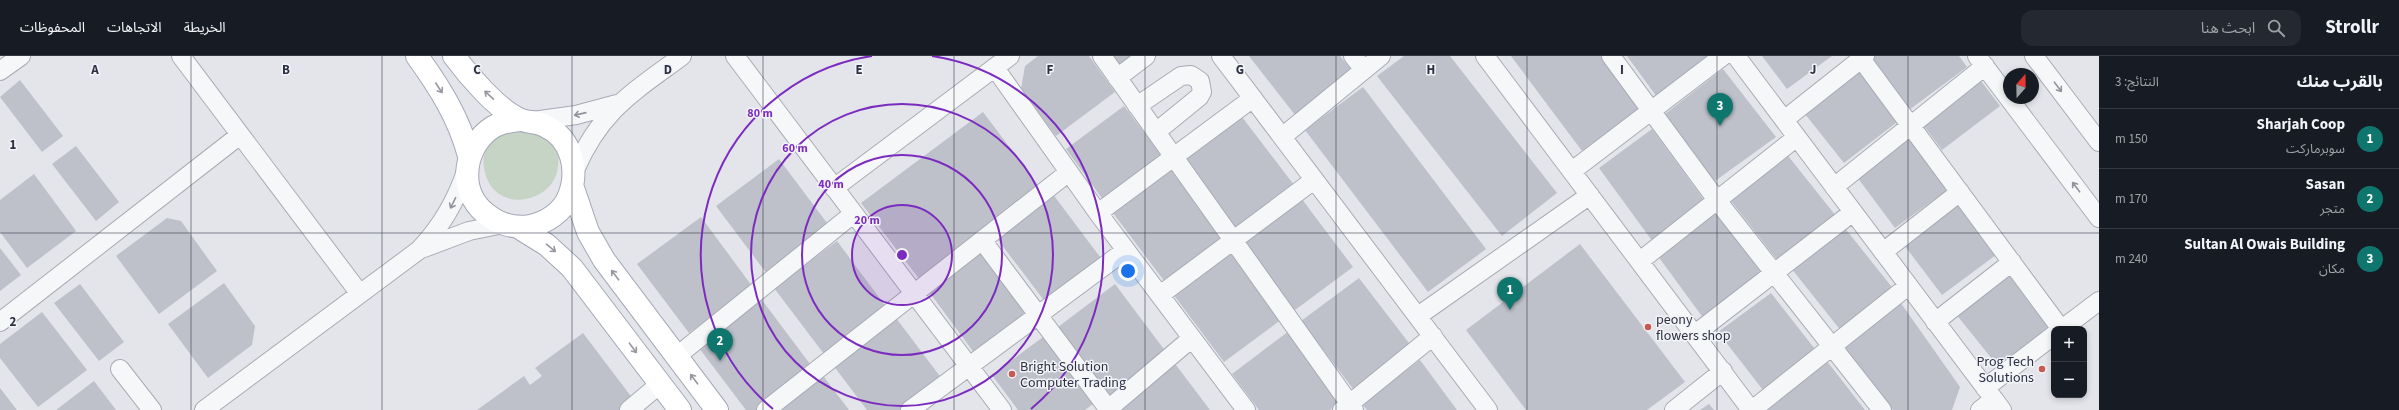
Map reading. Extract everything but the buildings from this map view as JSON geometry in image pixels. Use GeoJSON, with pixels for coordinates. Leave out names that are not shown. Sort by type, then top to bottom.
{"type":"FeatureCollection","features":[{"type":"Feature","properties":{"kind":"main road"},"geometry":{"type":"LineString","coordinates":[[417,56],[448,101],[464,138],[468,162],[468,185],[475,202],[492,219],[511,225],[547,245],[572,268],[680,410]]}},
{"type":"Feature","properties":{"kind":"main road"},"geometry":{"type":"LineString","coordinates":[[454,56],[491,97],[526,120],[546,126],[557,134],[572,156],[574,179],[582,218],[595,246],[717,410]]}},
{"type":"Feature","properties":{"kind":"main road"},"geometry":{"type":"LineString","coordinates":[[468,162],[483,134],[494,126],[526,120]]}},
{"type":"Feature","properties":{"kind":"main road"},"geometry":{"type":"LineString","coordinates":[[511,225],[530,226],[552,217],[562,209],[574,179]]}},
{"type":"Feature","properties":{"kind":"street"},"geometry":{"type":"LineString","coordinates":[[0,71],[22,56]]}},
{"type":"Feature","properties":{"kind":"street"},"geometry":{"type":"LineString","coordinates":[[181,56],[360,294]]}},
{"type":"Feature","properties":{"kind":"street"},"geometry":{"type":"LineString","coordinates":[[574,179],[597,128],[617,104],[682,56]]}},
{"type":"Feature","properties":{"kind":"street"},"geometry":{"type":"LineString","coordinates":[[735,56],[1002,410]]}},
{"type":"Feature","properties":{"kind":"street"},"geometry":{"type":"LineString","coordinates":[[834,188],[1010,56]]}},
{"type":"Feature","properties":{"kind":"street"},"geometry":{"type":"LineString","coordinates":[[1102,56],[1233,241],[1348,408],[1433,336]]}},
{"type":"Feature","properties":{"kind":"street"},"geometry":{"type":"LineString","coordinates":[[1118,78],[1146,56]]}},
{"type":"Feature","properties":{"kind":"street"},"geometry":{"type":"LineString","coordinates":[[1222,56],[1488,410]]}},
{"type":"Feature","properties":{"kind":"street"},"geometry":{"type":"LineString","coordinates":[[1353,56],[1364,70]]}},
{"type":"Feature","properties":{"kind":"street"},"geometry":{"type":"LineString","coordinates":[[1282,137],[1381,56]]}},
{"type":"Feature","properties":{"kind":"street"},"geometry":{"type":"LineString","coordinates":[[1485,56],[1752,410],[1908,286]]}},
{"type":"Feature","properties":{"kind":"street"},"geometry":{"type":"LineString","coordinates":[[1611,56],[1716,199],[1882,410]]}},
{"type":"Feature","properties":{"kind":"street"},"geometry":{"type":"LineString","coordinates":[[1572,171],[1724,56]]}},
{"type":"Feature","properties":{"kind":"street"},"geometry":{"type":"LineString","coordinates":[[1736,56],[1935,322],[1990,402],[2051,338]]}},
{"type":"Feature","properties":{"kind":"street"},"geometry":{"type":"LineString","coordinates":[[2034,56],[2099,142]]}},
{"type":"Feature","properties":{"kind":"street"},"geometry":{"type":"LineString","coordinates":[[1784,120],[1862,57],[2060,326]]}},
{"type":"Feature","properties":{"kind":"street"},"geometry":{"type":"LineString","coordinates":[[1834,187],[1911,125],[1981,61],[2099,218]]}},
{"type":"Feature","properties":{"kind":"street"},"geometry":{"type":"LineString","coordinates":[[995,68],[1098,213],[1246,410]]}},
{"type":"Feature","properties":{"kind":"street"},"geometry":{"type":"LineString","coordinates":[[1137,106],[1181,76],[1192,75],[1200,81],[1202,92],[1200,97],[1156,132]]}},
{"type":"Feature","properties":{"kind":"street"},"geometry":{"type":"LineString","coordinates":[[1098,213],[1253,98]]}},
{"type":"Feature","properties":{"kind":"street"},"geometry":{"type":"LineString","coordinates":[[526,120],[576,115],[617,104]]}},
{"type":"Feature","properties":{"kind":"street"},"geometry":{"type":"LineString","coordinates":[[0,322],[240,135]]}},
{"type":"Feature","properties":{"kind":"street"},"geometry":{"type":"LineString","coordinates":[[1640,260],[1797,137]]}},
{"type":"Feature","properties":{"kind":"street"},"geometry":{"type":"LineString","coordinates":[[204,410],[419,250],[444,220],[462,186],[468,162]]}},
{"type":"Feature","properties":{"kind":"street"},"geometry":{"type":"LineString","coordinates":[[766,410],[1069,172]]}},
{"type":"Feature","properties":{"kind":"street"},"geometry":{"type":"LineString","coordinates":[[1160,295],[1314,180]]}},
{"type":"Feature","properties":{"kind":"street"},"geometry":{"type":"LineString","coordinates":[[1883,252],[1960,192]]}},
{"type":"Feature","properties":{"kind":"street"},"geometry":{"type":"LineString","coordinates":[[1418,316],[1590,195]]}},
{"type":"Feature","properties":{"kind":"street"},"geometry":{"type":"LineString","coordinates":[[1695,334],[1853,212]]}},
{"type":"Feature","properties":{"kind":"street"},"geometry":{"type":"LineString","coordinates":[[677,356],[854,214]]}},
{"type":"Feature","properties":{"kind":"street"},"geometry":{"type":"LineString","coordinates":[[419,250],[469,231],[511,225]]}},
{"type":"Feature","properties":{"kind":"street"},"geometry":{"type":"LineString","coordinates":[[982,240],[1108,410],[1192,338]]}},
{"type":"Feature","properties":{"kind":"street"},"geometry":{"type":"LineString","coordinates":[[910,410],[1126,250]]}},
{"type":"Feature","properties":{"kind":"street"},"geometry":{"type":"LineString","coordinates":[[1935,322],[2012,262]]}},
{"type":"Feature","properties":{"kind":"street"},"geometry":{"type":"LineString","coordinates":[[2066,326],[2096,306]]}},
{"type":"Feature","properties":{"kind":"street"},"geometry":{"type":"LineString","coordinates":[[120,369],[152,410]]}},
{"type":"Feature","properties":{"kind":"street"},"geometry":{"type":"LineString","coordinates":[[1674,410],[1722,371]]}},
{"type":"Feature","properties":{"kind":"street"},"geometry":{"type":"LineString","coordinates":[[629,410],[660,384]]}},
{"type":"Feature","properties":{"kind":"green space"},"geometry":{"type":"Polygon","coordinates":[[[513,128],[537,128],[557,150],[559,161],[555,179],[547,189],[537,195],[525,199],[513,199],[502,196],[492,188],[484,169],[484,156],[490,141],[495,135],[513,128]]]}},
{"type":"Feature","properties":{"kind":"place","name":"Sultan Al Owais Building"},"geometry":{"type":"Point","coordinates":[1720,126]}},
{"type":"Feature","properties":{"kind":"place","name":"Sharjah Coop"},"geometry":{"type":"Point","coordinates":[1510,310]}},
{"type":"Feature","properties":{"kind":"place","name":"peony flowers shop"},"geometry":{"type":"Point","coordinates":[1648,327]}},
{"type":"Feature","properties":{"kind":"place","name":"Sasan"},"geometry":{"type":"Point","coordinates":[720,361]}},
{"type":"Feature","properties":{"kind":"place","name":"Prog Tech Solutions"},"geometry":{"type":"Point","coordinates":[2042,369]}},
{"type":"Feature","properties":{"kind":"place","name":"Bright Solution Computer Trading"},"geometry":{"type":"Point","coordinates":[1012,374]}}]}
